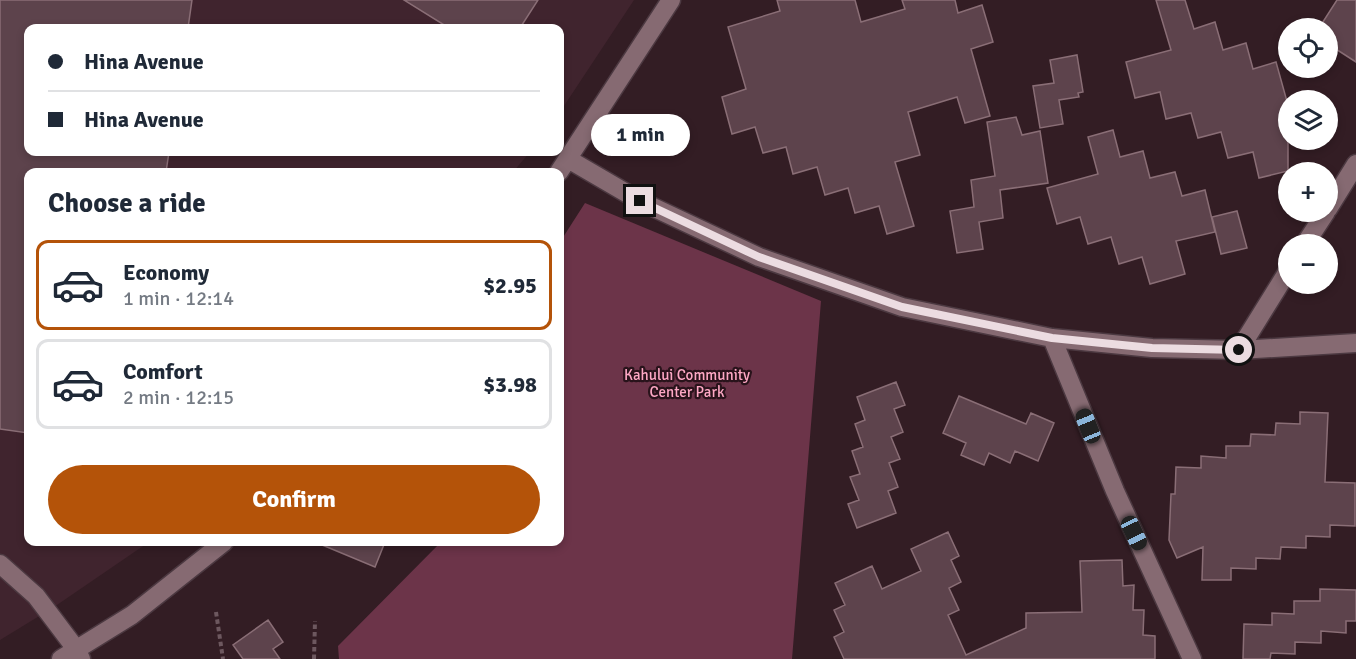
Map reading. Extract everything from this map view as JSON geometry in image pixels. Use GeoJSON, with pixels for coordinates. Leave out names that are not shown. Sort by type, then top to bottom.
{"type":"FeatureCollection","features":[{"type":"Feature","properties":{"kind":"street"},"geometry":{"type":"LineString","coordinates":[[671,0],[564,166],[759,257],[902,307],[1052,338],[1152,348],[1239,350],[1356,343]]}},
{"type":"Feature","properties":{"kind":"street"},"geometry":{"type":"LineString","coordinates":[[1338,193],[1356,164]]}},
{"type":"Feature","properties":{"kind":"street"},"geometry":{"type":"LineString","coordinates":[[1239,350],[1278,287]]}},
{"type":"Feature","properties":{"kind":"street"},"geometry":{"type":"LineString","coordinates":[[1052,338],[1115,491],[1192,659]]}},
{"type":"Feature","properties":{"kind":"street"},"geometry":{"type":"LineString","coordinates":[[0,564],[36,596],[73,656],[132,615],[219,546]]}},
{"type":"Feature","properties":{"kind":"path"},"geometry":{"type":"LineString","coordinates":[[216,612],[223,659]]}},
{"type":"Feature","properties":{"kind":"path"},"geometry":{"type":"LineString","coordinates":[[314,659],[315,621]]}},
{"type":"Feature","properties":{"kind":"shaded area"},"geometry":{"type":"Polygon","coordinates":[[[0,0],[634,0],[564,106],[564,24],[24,24],[24,156],[527,156],[516,168],[24,168],[24,546],[143,546],[54,607],[0,640],[0,0]]]}},
{"type":"Feature","properties":{"kind":"green space","name":"Kahului Community Center Park"},"geometry":{"type":"Polygon","coordinates":[[[585,203],[821,301],[792,659],[339,659],[338,646],[437,546],[564,546],[564,236],[585,203]]]}},
{"type":"Feature","properties":{"kind":"building"},"geometry":{"type":"Polygon","coordinates":[[[0,0],[192,0],[189,24],[24,24],[24,156],[168,156],[167,168],[24,168],[24,432],[0,429],[0,0]]]}},
{"type":"Feature","properties":{"kind":"building"},"geometry":{"type":"Polygon","coordinates":[[[404,0],[538,0],[523,24],[443,24],[404,0]]]}},
{"type":"Feature","properties":{"kind":"building"},"geometry":{"type":"Polygon","coordinates":[[[777,0],[855,0],[861,22],[905,9],[902,0],[955,0],[958,13],[982,5],[993,42],[971,49],[990,116],[965,123],[957,97],[908,112],[920,155],[895,162],[914,226],[887,234],[879,206],[855,213],[848,188],[825,195],[817,167],[793,174],[786,147],[763,153],[755,127],[732,134],[722,97],[746,89],[728,27],[780,11],[777,0]]]}},
{"type":"Feature","properties":{"kind":"building"},"geometry":{"type":"Polygon","coordinates":[[[1156,0],[1185,0],[1194,29],[1215,22],[1223,50],[1246,43],[1253,69],[1276,62],[1278,78],[1280,78],[1284,90],[1278,90],[1278,150],[1288,150],[1288,162],[1278,162],[1278,173],[1259,178],[1253,152],[1228,158],[1221,132],[1198,138],[1191,113],[1166,119],[1160,92],[1135,98],[1126,62],[1171,50],[1156,0]]]}},
{"type":"Feature","properties":{"kind":"building"},"geometry":{"type":"Polygon","coordinates":[[[1337,0],[1356,0],[1356,62],[1338,50],[1338,18],[1325,18],[1337,0]]]}},
{"type":"Feature","properties":{"kind":"building"},"geometry":{"type":"Polygon","coordinates":[[[1077,55],[1083,92],[1078,93],[1079,97],[1059,100],[1063,124],[1040,128],[1033,86],[1054,83],[1050,60],[1077,55]]]}},
{"type":"Feature","properties":{"kind":"building"},"geometry":{"type":"Polygon","coordinates":[[[1016,117],[1022,135],[1040,131],[1048,183],[1000,190],[1003,218],[979,222],[983,249],[957,253],[950,211],[974,207],[971,180],[995,176],[987,122],[1016,117]]]}},
{"type":"Feature","properties":{"kind":"building"},"geometry":{"type":"Polygon","coordinates":[[[1113,130],[1120,157],[1143,151],[1150,178],[1175,172],[1182,196],[1205,190],[1215,232],[1176,241],[1185,274],[1150,284],[1142,257],[1119,264],[1111,237],[1088,244],[1080,217],[1057,224],[1047,188],[1098,174],[1088,137],[1113,130]]]}},
{"type":"Feature","properties":{"kind":"building"},"geometry":{"type":"Polygon","coordinates":[[[1237,211],[1247,248],[1221,254],[1212,217],[1237,211]]]}},
{"type":"Feature","properties":{"kind":"building"},"geometry":{"type":"Polygon","coordinates":[[[896,382],[905,405],[894,409],[903,432],[891,437],[900,459],[889,463],[898,487],[888,491],[896,513],[857,528],[848,504],[859,500],[850,477],[860,474],[852,451],[863,447],[855,424],[865,420],[857,397],[896,382]]]}},
{"type":"Feature","properties":{"kind":"building"},"geometry":{"type":"Polygon","coordinates":[[[959,396],[1026,424],[1031,413],[1054,423],[1038,461],[1015,451],[1010,463],[989,453],[984,465],[961,455],[966,443],[943,433],[959,396]]]}},
{"type":"Feature","properties":{"kind":"building"},"geometry":{"type":"Polygon","coordinates":[[[1300,412],[1328,413],[1325,482],[1355,483],[1355,526],[1330,525],[1330,537],[1306,536],[1306,548],[1281,547],[1280,559],[1256,558],[1256,569],[1231,568],[1231,580],[1202,580],[1203,547],[1177,558],[1169,540],[1171,494],[1175,494],[1176,467],[1201,468],[1201,456],[1226,458],[1226,446],[1250,446],[1251,434],[1275,435],[1276,423],[1300,424],[1300,412]]]}},
{"type":"Feature","properties":{"kind":"building"},"geometry":{"type":"Polygon","coordinates":[[[948,532],[959,556],[951,560],[961,582],[949,588],[959,610],[948,615],[966,655],[1026,628],[1026,613],[1082,612],[1080,561],[1122,560],[1123,586],[1134,585],[1133,610],[1144,610],[1143,635],[1155,636],[1155,659],[844,659],[834,637],[844,632],[834,610],[845,605],[835,583],[872,566],[882,589],[921,571],[911,549],[948,532]]]}},
{"type":"Feature","properties":{"kind":"building"},"geometry":{"type":"Polygon","coordinates":[[[325,546],[383,546],[375,567],[325,546]]]}},
{"type":"Feature","properties":{"kind":"building"},"geometry":{"type":"Polygon","coordinates":[[[1320,589],[1356,590],[1356,621],[1346,621],[1346,633],[1321,631],[1321,643],[1295,642],[1295,654],[1271,653],[1270,659],[1243,659],[1244,624],[1272,625],[1272,613],[1294,614],[1294,601],[1320,601],[1320,589]]]}},
{"type":"Feature","properties":{"kind":"building"},"geometry":{"type":"Polygon","coordinates":[[[268,620],[283,642],[273,649],[280,659],[243,659],[233,645],[268,620]]]}},
{"type":"Feature","properties":{"kind":"route"},"geometry":{"type":"LineString","coordinates":[[640,201],[759,257],[902,307],[1052,338],[1152,348],[1239,350]]}}]}
